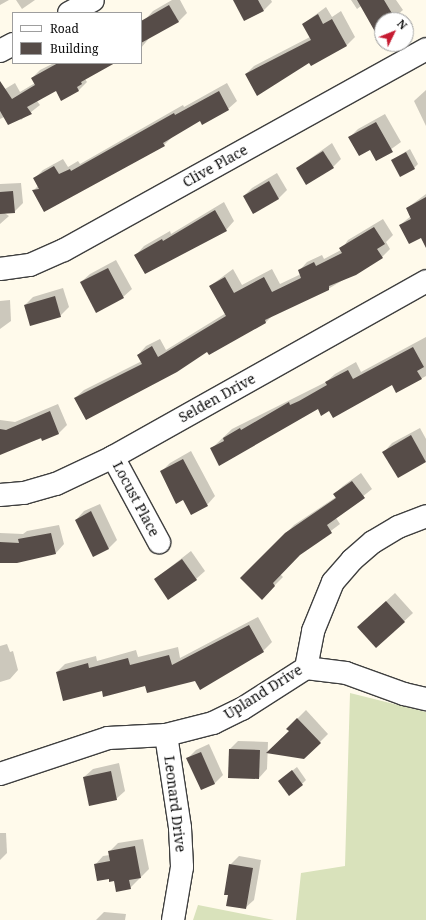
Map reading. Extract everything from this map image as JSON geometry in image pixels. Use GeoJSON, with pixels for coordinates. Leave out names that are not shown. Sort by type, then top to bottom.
{"type":"FeatureCollection","features":[{"type":"Feature","properties":{"kind":"street"},"geometry":{"type":"LineString","coordinates":[[71,12],[93,0]]}},
{"type":"Feature","properties":{"kind":"street"},"geometry":{"type":"LineString","coordinates":[[0,51],[12,45]]}},
{"type":"Feature","properties":{"kind":"street","name":"Clive Place"},"geometry":{"type":"LineString","coordinates":[[0,269],[30,265],[64,250],[426,49]]}},
{"type":"Feature","properties":{"kind":"street","name":"Selden Drive"},"geometry":{"type":"LineString","coordinates":[[0,494],[24,493],[56,484],[113,457],[426,281]]}},
{"type":"Feature","properties":{"kind":"street","name":"Locust Place"},"geometry":{"type":"LineString","coordinates":[[113,457],[159,542]]}},
{"type":"Feature","properties":{"kind":"street","name":"Upland Drive"},"geometry":{"type":"LineString","coordinates":[[0,774],[108,738],[166,736],[213,723],[242,709],[306,668],[313,631],[333,582],[352,560],[374,542],[398,527],[426,516]]}},
{"type":"Feature","properties":{"kind":"street"},"geometry":{"type":"LineString","coordinates":[[306,668],[346,673],[404,694],[426,699]]}},
{"type":"Feature","properties":{"kind":"street","name":"Leonard Drive"},"geometry":{"type":"LineString","coordinates":[[166,736],[180,828],[181,859],[173,920]]}},
{"type":"Feature","properties":{"kind":"green space"},"geometry":{"type":"Polygon","coordinates":[[[350,693],[426,712],[426,920],[296,920],[301,873],[345,866],[350,693]]]}},
{"type":"Feature","properties":{"kind":"green space"},"geometry":{"type":"Polygon","coordinates":[[[198,905],[274,920],[193,920],[198,905]]]}},
{"type":"Feature","properties":{"kind":"building"},"geometry":{"type":"Polygon","coordinates":[[[233,0],[258,0],[264,11],[244,21],[233,0]]]}},
{"type":"Feature","properties":{"kind":"building"},"geometry":{"type":"Polygon","coordinates":[[[357,0],[384,0],[391,12],[374,12],[374,30],[357,0]]]}},
{"type":"Feature","properties":{"kind":"building"},"geometry":{"type":"Polygon","coordinates":[[[169,5],[179,22],[142,42],[142,20],[169,5]]]}},
{"type":"Feature","properties":{"kind":"building"},"geometry":{"type":"Polygon","coordinates":[[[318,14],[323,24],[332,19],[347,46],[311,66],[309,63],[257,96],[245,74],[311,40],[302,24],[318,14]]]}},
{"type":"Feature","properties":{"kind":"building"},"geometry":{"type":"Polygon","coordinates":[[[56,64],[113,64],[81,82],[82,84],[77,87],[79,91],[61,101],[56,91],[27,107],[32,114],[8,125],[0,111],[0,81],[12,99],[35,85],[31,78],[56,64]]]}},
{"type":"Feature","properties":{"kind":"building"},"geometry":{"type":"Polygon","coordinates":[[[219,91],[229,110],[202,125],[200,121],[163,143],[165,146],[44,212],[32,190],[39,189],[33,178],[54,166],[59,174],[70,169],[71,171],[174,113],[175,115],[219,91]]]}},
{"type":"Feature","properties":{"kind":"building"},"geometry":{"type":"Polygon","coordinates":[[[376,122],[393,152],[376,161],[370,150],[359,156],[348,137],[376,122]]]}},
{"type":"Feature","properties":{"kind":"building"},"geometry":{"type":"Polygon","coordinates":[[[323,151],[334,168],[306,185],[296,168],[323,151]]]}},
{"type":"Feature","properties":{"kind":"building"},"geometry":{"type":"Polygon","coordinates":[[[406,152],[415,169],[400,177],[391,160],[406,152]]]}},
{"type":"Feature","properties":{"kind":"building"},"geometry":{"type":"Polygon","coordinates":[[[269,181],[279,199],[253,214],[243,196],[269,181]]]}},
{"type":"Feature","properties":{"kind":"building"},"geometry":{"type":"Polygon","coordinates":[[[13,191],[15,213],[0,214],[0,192],[13,191]]]}},
{"type":"Feature","properties":{"kind":"building"},"geometry":{"type":"Polygon","coordinates":[[[426,197],[426,248],[421,238],[409,244],[399,225],[411,219],[406,208],[426,197]]]}},
{"type":"Feature","properties":{"kind":"building"},"geometry":{"type":"Polygon","coordinates":[[[215,210],[227,231],[145,274],[134,255],[162,239],[163,241],[215,210]]]}},
{"type":"Feature","properties":{"kind":"building"},"geometry":{"type":"Polygon","coordinates":[[[374,227],[385,244],[377,249],[383,258],[356,275],[329,286],[329,290],[265,320],[266,323],[209,355],[207,352],[177,372],[86,420],[74,398],[142,364],[137,355],[152,346],[158,357],[226,316],[209,286],[225,277],[234,293],[264,277],[272,292],[301,278],[298,270],[314,262],[316,266],[342,253],[339,248],[374,227]]]}},
{"type":"Feature","properties":{"kind":"building"},"geometry":{"type":"Polygon","coordinates":[[[108,268],[124,298],[96,313],[80,282],[108,268]]]}},
{"type":"Feature","properties":{"kind":"building"},"geometry":{"type":"Polygon","coordinates":[[[55,296],[61,317],[30,326],[24,305],[55,296]]]}},
{"type":"Feature","properties":{"kind":"building"},"geometry":{"type":"Polygon","coordinates":[[[413,347],[424,367],[417,371],[422,379],[396,393],[392,385],[333,418],[329,411],[321,416],[318,409],[219,466],[210,448],[224,441],[223,438],[240,428],[241,430],[289,402],[290,405],[299,401],[327,385],[325,382],[348,370],[353,379],[413,347]]]}},
{"type":"Feature","properties":{"kind":"building"},"geometry":{"type":"Polygon","coordinates":[[[50,411],[59,434],[42,441],[41,438],[0,455],[0,429],[6,430],[50,411]]]}},
{"type":"Feature","properties":{"kind":"building"},"geometry":{"type":"Polygon","coordinates":[[[411,435],[426,462],[398,478],[382,452],[411,435]]]}},
{"type":"Feature","properties":{"kind":"building"},"geometry":{"type":"Polygon","coordinates":[[[183,459],[208,506],[191,515],[183,500],[176,504],[160,471],[183,459]]]}},
{"type":"Feature","properties":{"kind":"building"},"geometry":{"type":"Polygon","coordinates":[[[352,481],[365,498],[327,525],[332,533],[300,555],[273,583],[275,586],[262,600],[240,578],[285,533],[336,498],[333,494],[352,481]]]}},
{"type":"Feature","properties":{"kind":"building"},"geometry":{"type":"Polygon","coordinates":[[[91,511],[109,549],[93,557],[75,520],[91,511]]]}},
{"type":"Feature","properties":{"kind":"building"},"geometry":{"type":"Polygon","coordinates":[[[51,533],[56,554],[17,563],[0,563],[0,542],[19,543],[18,539],[51,533]]]}},
{"type":"Feature","properties":{"kind":"building"},"geometry":{"type":"Polygon","coordinates":[[[182,559],[197,580],[168,600],[154,579],[182,559]]]}},
{"type":"Feature","properties":{"kind":"building"},"geometry":{"type":"Polygon","coordinates":[[[386,601],[405,622],[376,648],[357,627],[386,601]]]}},
{"type":"Feature","properties":{"kind":"building"},"geometry":{"type":"Polygon","coordinates":[[[249,625],[264,652],[200,690],[195,681],[147,693],[145,686],[103,697],[102,691],[63,701],[56,672],[88,663],[89,668],[128,658],[130,665],[169,655],[172,665],[249,625]]]}},
{"type":"Feature","properties":{"kind":"building"},"geometry":{"type":"Polygon","coordinates":[[[297,718],[321,743],[304,759],[266,753],[289,731],[286,729],[297,718]]]}},
{"type":"Feature","properties":{"kind":"building"},"geometry":{"type":"Polygon","coordinates":[[[229,749],[260,750],[259,779],[228,778],[229,749]]]}},
{"type":"Feature","properties":{"kind":"building"},"geometry":{"type":"Polygon","coordinates":[[[201,752],[215,784],[201,790],[186,758],[201,752]]]}},
{"type":"Feature","properties":{"kind":"building"},"geometry":{"type":"Polygon","coordinates":[[[292,770],[303,785],[289,796],[278,781],[292,770]]]}},
{"type":"Feature","properties":{"kind":"building"},"geometry":{"type":"Polygon","coordinates":[[[111,771],[117,800],[89,806],[83,777],[111,771]]]}},
{"type":"Feature","properties":{"kind":"building"},"geometry":{"type":"Polygon","coordinates":[[[135,846],[141,878],[129,880],[131,889],[116,892],[114,881],[109,882],[109,879],[97,881],[94,864],[110,861],[108,851],[135,846]]]}},
{"type":"Feature","properties":{"kind":"building"},"geometry":{"type":"Polygon","coordinates":[[[229,864],[253,868],[246,909],[226,906],[228,895],[224,895],[229,864]]]}}]}
